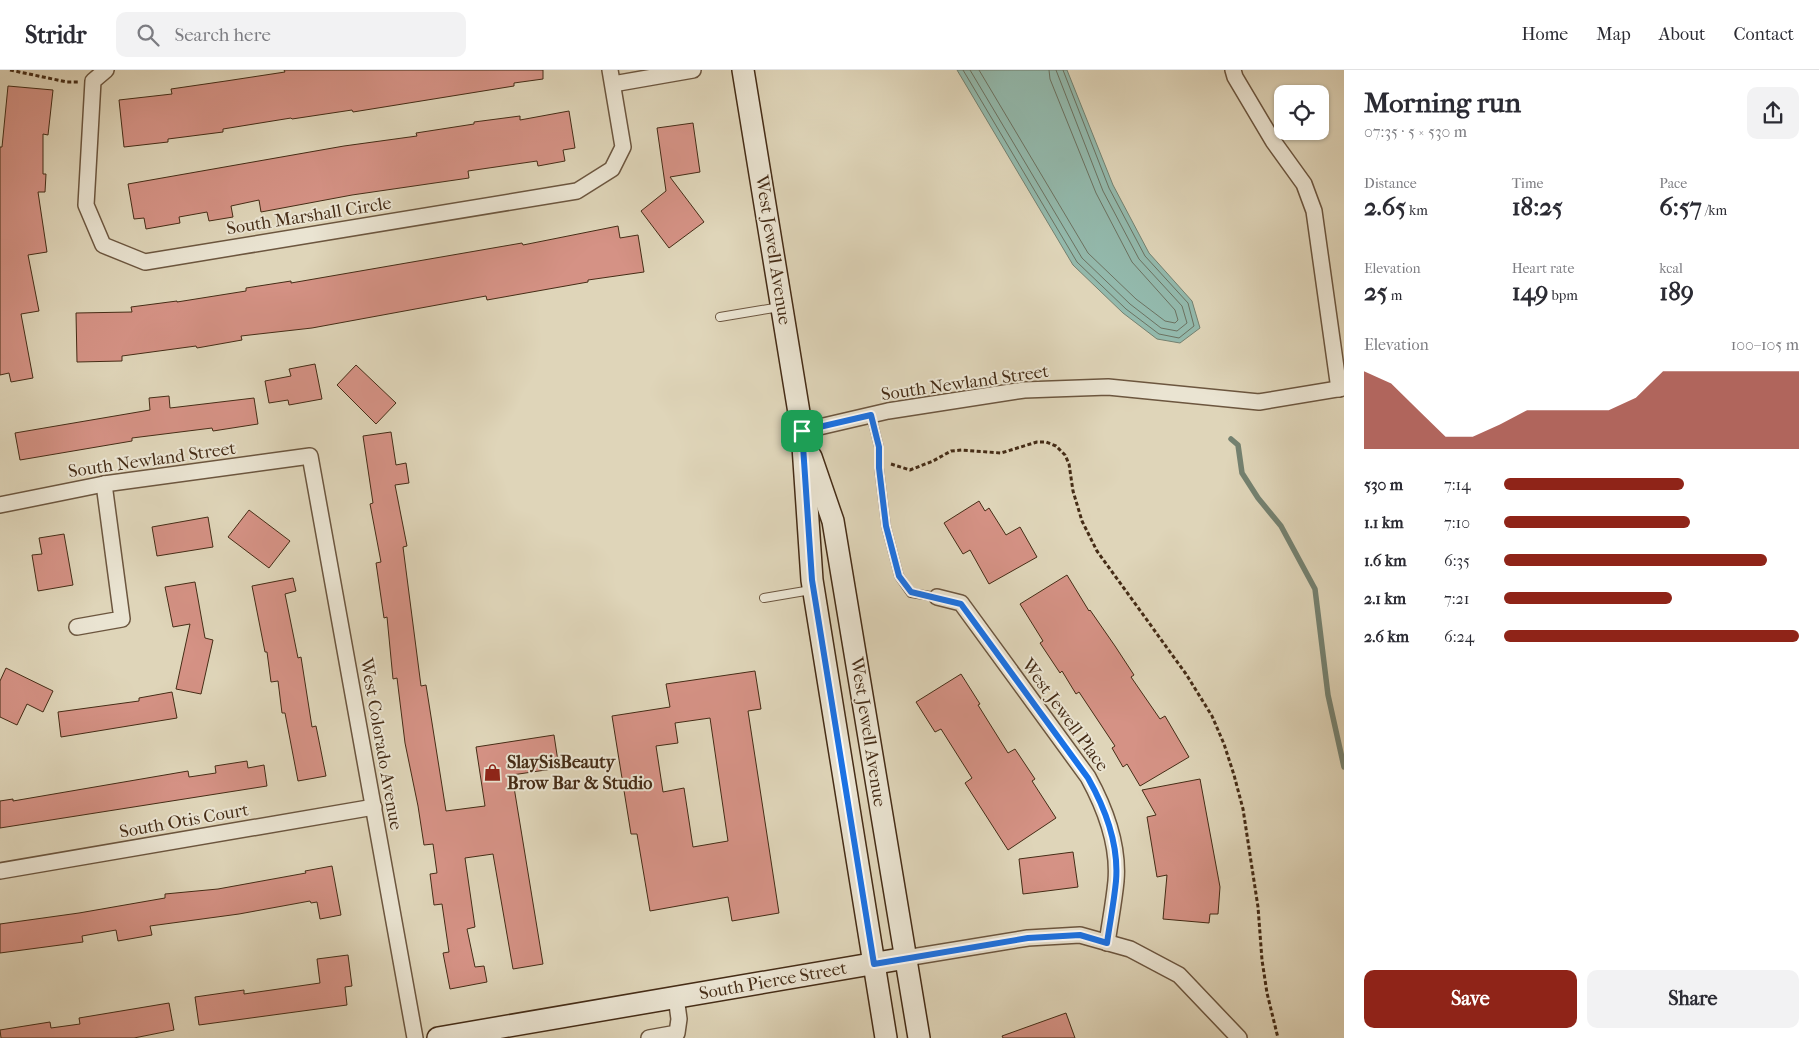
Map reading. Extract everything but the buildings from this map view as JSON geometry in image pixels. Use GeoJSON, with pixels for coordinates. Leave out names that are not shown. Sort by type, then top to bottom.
{"type":"FeatureCollection","features":[{"type":"Feature","properties":{"kind":"main road","name":"West Jewell Avenue"},"geometry":{"type":"LineString","coordinates":[[743,70],[802,431],[814,590],[886,1038]]}},
{"type":"Feature","properties":{"kind":"main road","name":"West Jewell Avenue"},"geometry":{"type":"LineString","coordinates":[[802,431],[832,520],[919,1038]]}},
{"type":"Feature","properties":{"kind":"main road","name":"South Pierce Street"},"geometry":{"type":"LineString","coordinates":[[438,1038],[906,958]]}},
{"type":"Feature","properties":{"kind":"street"},"geometry":{"type":"LineString","coordinates":[[93,81],[106,70]]}},
{"type":"Feature","properties":{"kind":"street","name":"South Marshall Circle"},"geometry":{"type":"LineString","coordinates":[[93,81],[86,205],[103,246],[145,262],[576,191],[612,169],[623,147],[612,77],[693,70]]}},
{"type":"Feature","properties":{"kind":"street"},"geometry":{"type":"LineString","coordinates":[[1233,70],[1235,77],[1273,141],[1304,184],[1314,211],[1341,389]]}},
{"type":"Feature","properties":{"kind":"street","name":"South Newland Street"},"geometry":{"type":"LineString","coordinates":[[802,431],[871,415],[1024,390],[1108,387],[1259,402],[1341,389]]}},
{"type":"Feature","properties":{"kind":"street","name":"South Newland Street"},"geometry":{"type":"LineString","coordinates":[[0,505],[104,484],[310,456]]}},
{"type":"Feature","properties":{"kind":"street","name":"West Colorado Avenue"},"geometry":{"type":"LineString","coordinates":[[310,456],[414,1038]]}},
{"type":"Feature","properties":{"kind":"street"},"geometry":{"type":"LineString","coordinates":[[77,627],[122,619],[104,484]]}},
{"type":"Feature","properties":{"kind":"street","name":"West Jewell Place"},"geometry":{"type":"LineString","coordinates":[[937,597],[961,604],[1088,778],[1103,804],[1112,837],[1116,880],[1107,943]]}},
{"type":"Feature","properties":{"kind":"street","name":"South Otis Court"},"geometry":{"type":"LineString","coordinates":[[0,871],[374,807]]}},
{"type":"Feature","properties":{"kind":"street","name":"South Pierce Street"},"geometry":{"type":"LineString","coordinates":[[906,958],[1028,938],[1080,935],[1130,949],[1178,975],[1239,1038]]}},
{"type":"Feature","properties":{"kind":"street","name":"South Pierce Street"},"geometry":{"type":"LineString","coordinates":[[649,1038],[677,1033],[679,1019],[676,997]]}},
{"type":"Feature","properties":{"kind":"lane"},"geometry":{"type":"LineString","coordinates":[[720,317],[782,307]]}},
{"type":"Feature","properties":{"kind":"lane"},"geometry":{"type":"LineString","coordinates":[[871,415],[879,447],[878,455],[886,526],[899,576],[911,592],[937,597]]}},
{"type":"Feature","properties":{"kind":"lane"},"geometry":{"type":"LineString","coordinates":[[764,598],[814,590]]}},
{"type":"Feature","properties":{"kind":"path"},"geometry":{"type":"LineString","coordinates":[[10,70],[67,82],[93,81]]}},
{"type":"Feature","properties":{"kind":"path"},"geometry":{"type":"LineString","coordinates":[[878,455],[885,461],[910,470],[934,462],[951,452],[962,450],[1001,453],[1037,442],[1046,442],[1056,446],[1065,455],[1069,464],[1073,491],[1082,521],[1097,551],[1186,674],[1212,716],[1224,744],[1243,809],[1258,907],[1263,968],[1278,1038]]}},
{"type":"Feature","properties":{"kind":"water"},"geometry":{"type":"Polygon","coordinates":[[[957,70],[1067,70],[1113,185],[1149,253],[1192,301],[1200,328],[1180,343],[1157,339],[1123,313],[1073,265],[957,70]]]}},
{"type":"Feature","properties":{"kind":"waterway"},"geometry":{"type":"LineString","coordinates":[[1231,439],[1238,445],[1242,473],[1258,498],[1281,526],[1315,589],[1328,695],[1344,767]]}},
{"type":"Feature","properties":{"kind":"place","name":"SlaySisBeauty Brow Bar & Studio"},"geometry":{"type":"Point","coordinates":[493,772]}},
{"type":"Feature","properties":{"kind":"route"},"geometry":{"type":"LineString","coordinates":[[871,415],[879,447],[879,468],[886,526],[899,576],[911,592],[961,604],[1088,778],[1103,804],[1112,837],[1116,880],[1107,943],[1080,935],[1028,938],[874,964],[812,580],[802,431],[871,415]]}}]}
